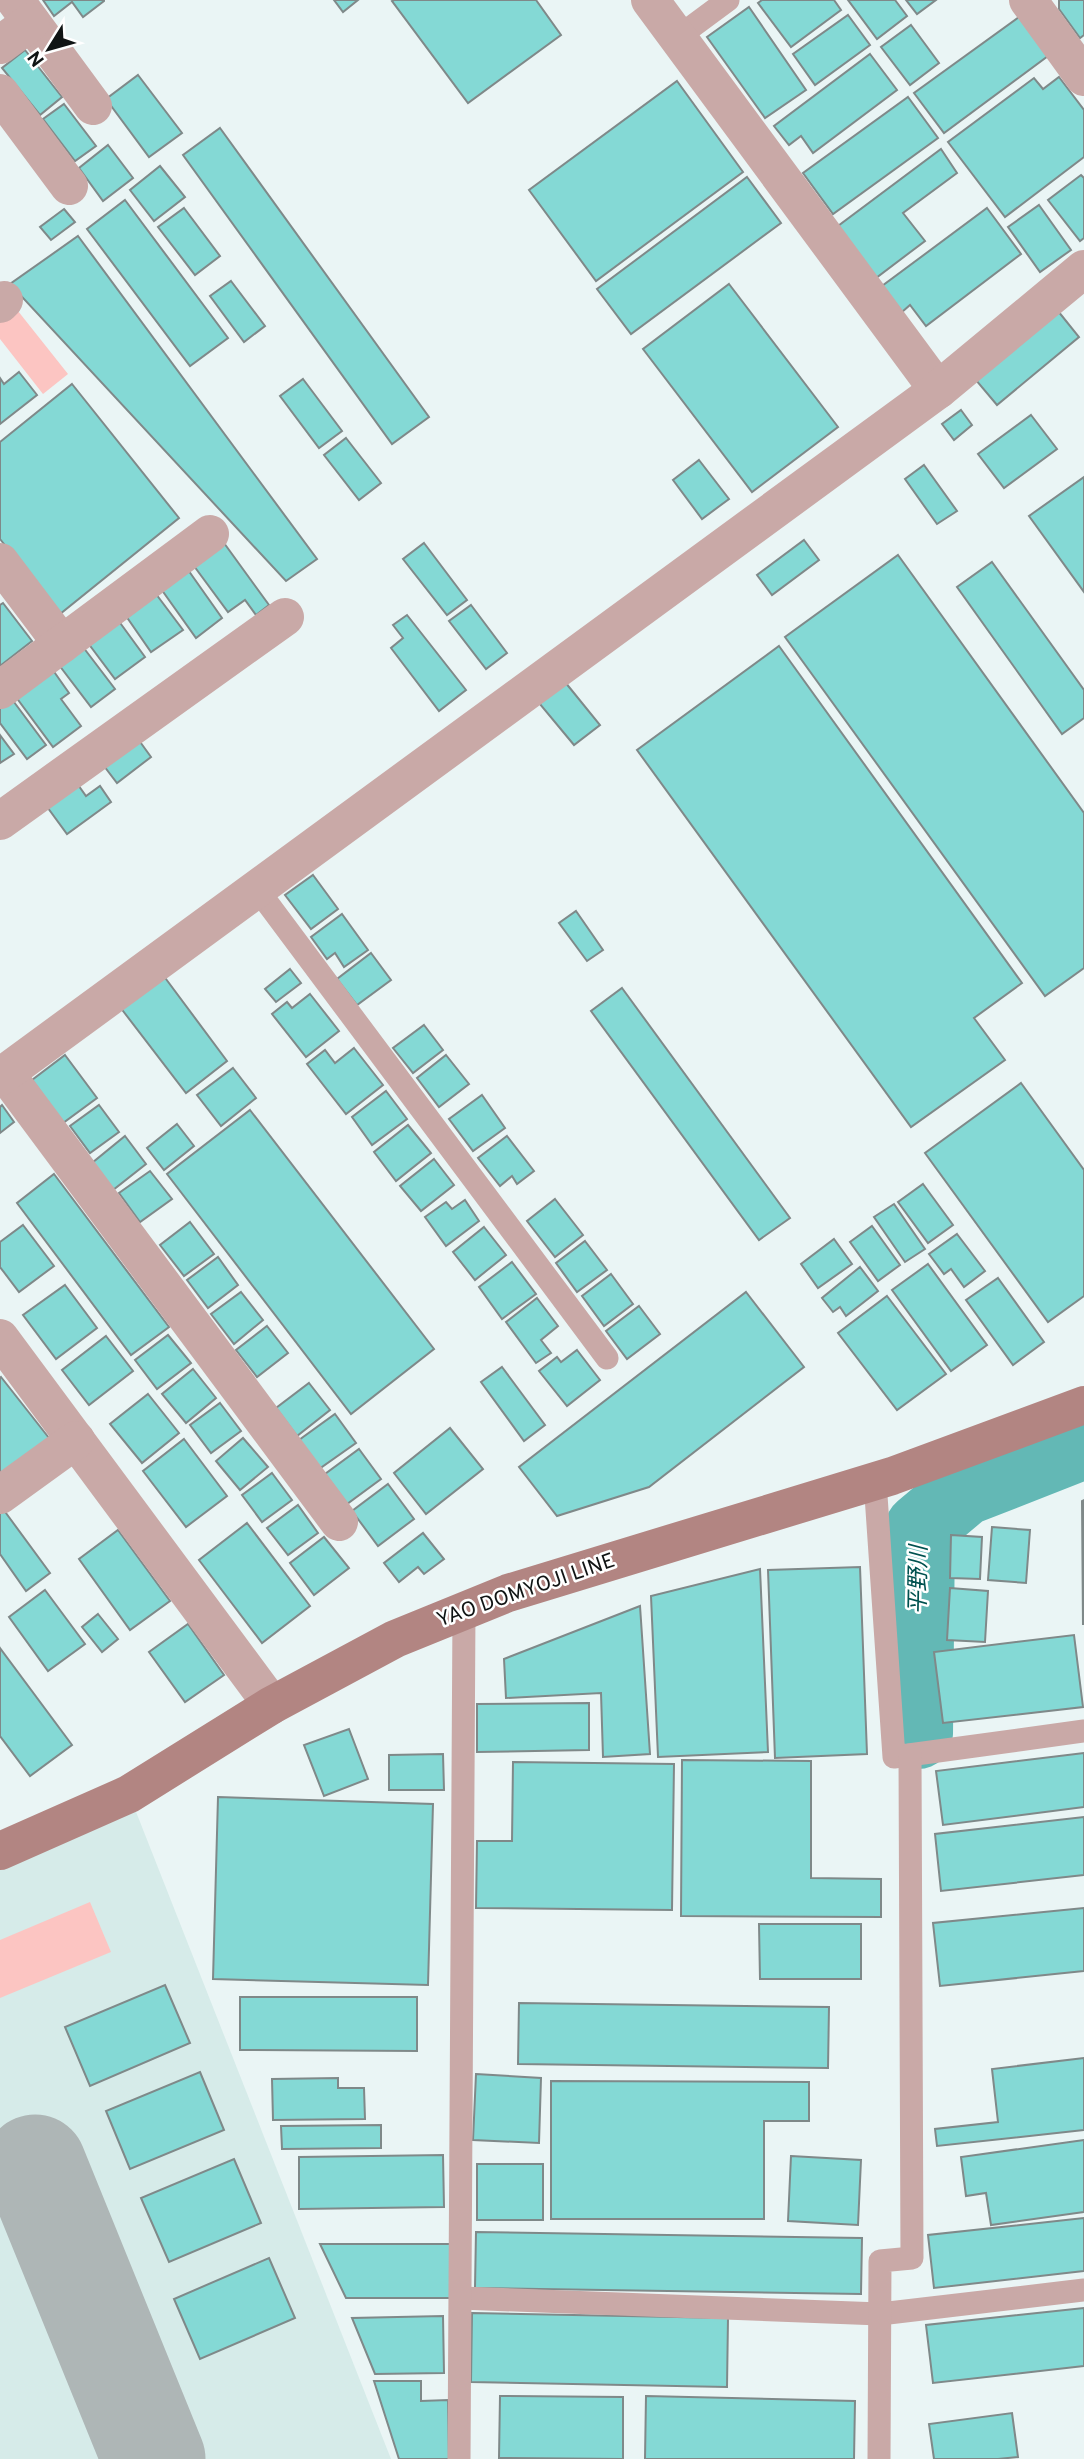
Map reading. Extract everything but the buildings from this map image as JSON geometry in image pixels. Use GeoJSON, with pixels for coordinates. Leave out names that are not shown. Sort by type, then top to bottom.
{"type":"FeatureCollection","features":[{"type":"Feature","properties":{"kind":"main road","name":"YAO DOMYOJI LINE"},"geometry":{"type":"LineString","coordinates":[[0,1851],[129,1794],[272,1705],[395,1639],[464,1610],[508,1593],[875,1481],[1084,1405]]}},
{"type":"Feature","properties":{"kind":"street"},"geometry":{"type":"LineString","coordinates":[[650,0],[938,390]]}},
{"type":"Feature","properties":{"kind":"street"},"geometry":{"type":"LineString","coordinates":[[1028,0],[1084,77]]}},
{"type":"Feature","properties":{"kind":"street"},"geometry":{"type":"LineString","coordinates":[[0,45],[23,11],[93,106]]}},
{"type":"Feature","properties":{"kind":"street"},"geometry":{"type":"LineString","coordinates":[[0,93],[69,186]]}},
{"type":"Feature","properties":{"kind":"street"},"geometry":{"type":"LineString","coordinates":[[339,1522],[3,1075],[938,390],[1084,270]]}},
{"type":"Feature","properties":{"kind":"street"},"geometry":{"type":"LineString","coordinates":[[0,690],[210,534]]}},
{"type":"Feature","properties":{"kind":"street"},"geometry":{"type":"LineString","coordinates":[[0,562],[62,644]]}},
{"type":"Feature","properties":{"kind":"street"},"geometry":{"type":"LineString","coordinates":[[0,821],[285,617]]}},
{"type":"Feature","properties":{"kind":"street"},"geometry":{"type":"LineString","coordinates":[[0,1338],[272,1705]]}},
{"type":"Feature","properties":{"kind":"street"},"geometry":{"type":"LineString","coordinates":[[0,1495],[76,1440]]}},
{"type":"Feature","properties":{"kind":"lane"},"geometry":{"type":"LineString","coordinates":[[678,37],[728,0]]}},
{"type":"Feature","properties":{"kind":"lane"},"geometry":{"type":"LineString","coordinates":[[257,889],[607,1359]]}},
{"type":"Feature","properties":{"kind":"lane"},"geometry":{"type":"LineString","coordinates":[[875,1481],[894,1757],[1084,1731]]}},
{"type":"Feature","properties":{"kind":"lane"},"geometry":{"type":"LineString","coordinates":[[460,2459],[464,1610]]}},
{"type":"Feature","properties":{"kind":"lane"},"geometry":{"type":"LineString","coordinates":[[879,2459],[880,2261],[912,2258],[910,1755]]}},
{"type":"Feature","properties":{"kind":"lane"},"geometry":{"type":"LineString","coordinates":[[461,2298],[880,2314],[1084,2290]]}},
{"type":"Feature","properties":{"kind":"shaded area"},"geometry":{"type":"Polygon","coordinates":[[[14,306],[68,374],[43,394],[0,339],[0,317],[14,306]]]}},
{"type":"Feature","properties":{"kind":"shaded area"},"geometry":{"type":"Polygon","coordinates":[[[129,1794],[391,2459],[0,2459],[0,1851],[129,1794]]]}},
{"type":"Feature","properties":{"kind":"shaded area"},"geometry":{"type":"Polygon","coordinates":[[[90,1902],[111,1952],[0,1998],[0,1940],[90,1902]]]}},
{"type":"Feature","properties":{"kind":"waterway","name":"平野川"},"geometry":{"type":"LineString","coordinates":[[918,1734],[920,1528],[964,1491],[1084,1444]]}},
{"type":"Feature","properties":{"kind":"taxiway"},"geometry":{"type":"LineString","coordinates":[[35,2166],[154,2459]]}}]}
